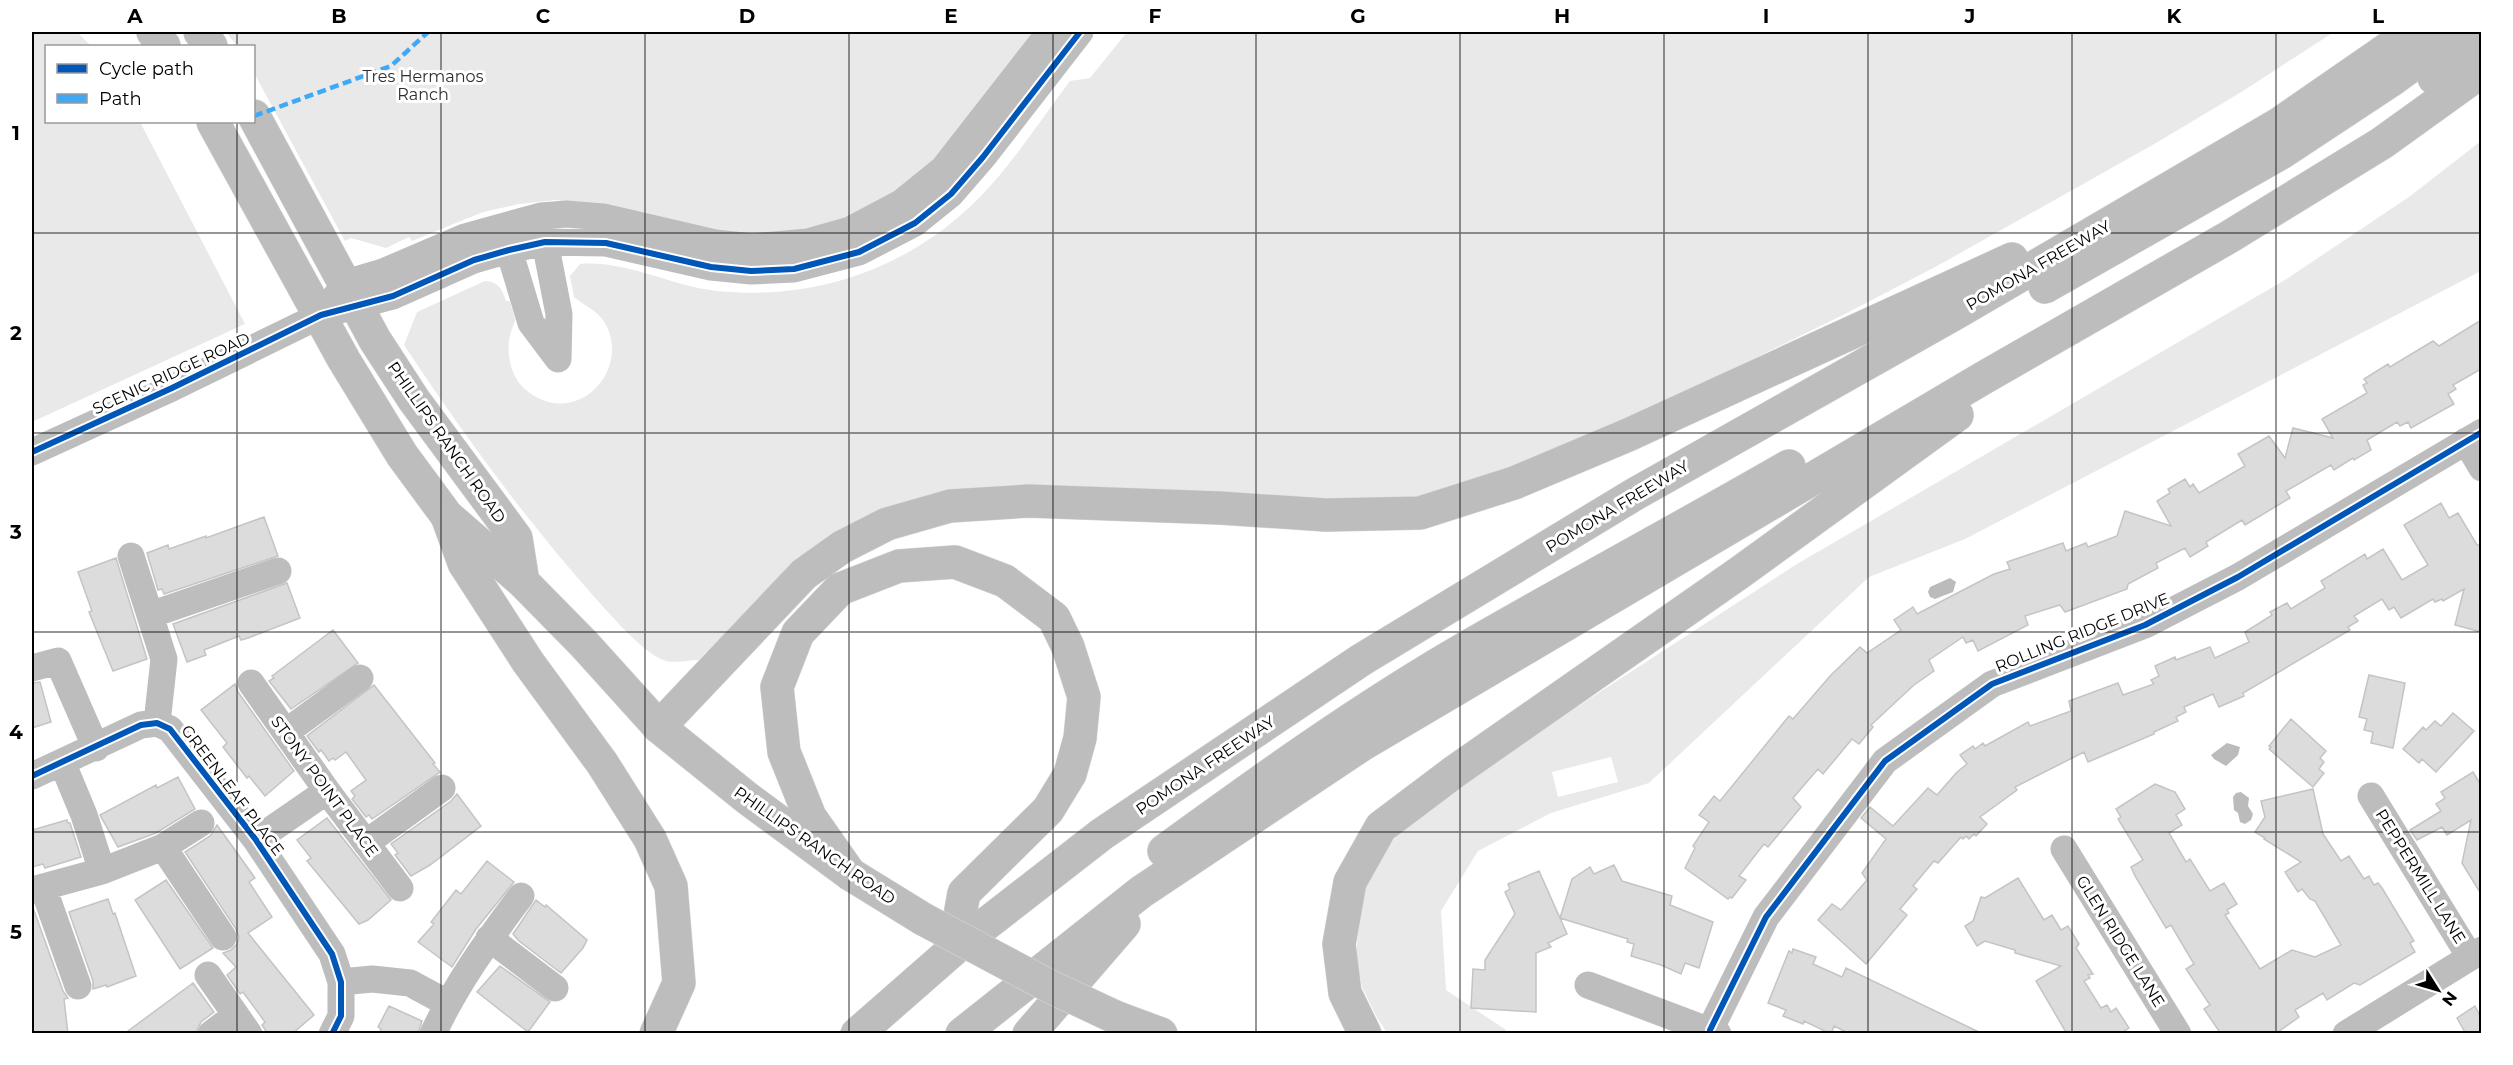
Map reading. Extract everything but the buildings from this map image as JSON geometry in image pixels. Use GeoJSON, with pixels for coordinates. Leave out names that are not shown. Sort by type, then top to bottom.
{"type":"FeatureCollection","features":[{"type":"Feature","properties":{"kind":"main road"},"geometry":{"type":"LineString","coordinates":[[153,32],[163,45]]}},
{"type":"Feature","properties":{"kind":"main road"},"geometry":{"type":"LineString","coordinates":[[200,32],[210,45]]}},
{"type":"Feature","properties":{"kind":"main road","name":"POMONA FREEWAY"},"geometry":{"type":"LineString","coordinates":[[857,1034],[954,949],[1102,834],[1361,660],[1635,494],[2279,124],[2412,32]]}},
{"type":"Feature","properties":{"kind":"main road"},"geometry":{"type":"LineString","coordinates":[[1812,394],[1869,386],[2281,153],[2393,79],[2457,32]]}},
{"type":"Feature","properties":{"kind":"main road"},"geometry":{"type":"LineString","coordinates":[[993,1009],[1036,948],[1101,896],[1235,799],[1355,718],[1468,647],[2163,253],[2315,163],[2481,42]]}},
{"type":"Feature","properties":{"kind":"main road"},"geometry":{"type":"LineString","coordinates":[[962,1034],[1141,892],[1363,744],[2229,237],[2361,155],[2481,71]]}},
{"type":"Feature","properties":{"kind":"main road","name":"PHILLIPS RANCH ROAD"},"geometry":{"type":"LineString","coordinates":[[255,118],[375,340],[414,400],[516,538],[523,582]]}},
{"type":"Feature","properties":{"kind":"main road","name":"PHILLIPS RANCH ROAD"},"geometry":{"type":"LineString","coordinates":[[214,123],[344,360],[402,455],[447,516],[523,582],[584,644],[659,727],[747,798],[879,893],[1124,1025],[1161,1034]]}},
{"type":"Feature","properties":{"kind":"main road"},"geometry":{"type":"LineString","coordinates":[[659,727],[804,574],[842,547],[887,524],[950,506],[1029,501],[1220,508],[1326,515],[1420,513],[1514,483],[1628,435],[2169,188]]}},
{"type":"Feature","properties":{"kind":"main road"},"geometry":{"type":"LineString","coordinates":[[1365,1034],[1345,993],[1339,944],[1350,882],[1381,827],[1454,772],[1739,573],[2104,309]]}},
{"type":"Feature","properties":{"kind":"main road"},"geometry":{"type":"LineString","coordinates":[[447,516],[464,563],[528,662],[602,763],[650,839],[670,886],[679,983],[656,1034]]}},
{"type":"Feature","properties":{"kind":"main road"},"geometry":{"type":"LineString","coordinates":[[850,874],[810,817],[784,752],[777,687],[798,633],[840,588],[899,566],[955,562],[1005,581],[1054,618],[1068,646],[1084,697],[1080,738],[1070,774],[1048,810],[964,893],[954,949]]}},
{"type":"Feature","properties":{"kind":"main road"},"geometry":{"type":"LineString","coordinates":[[1029,1034],[1169,873]]}},
{"type":"Feature","properties":{"kind":"main road"},"geometry":{"type":"LineString","coordinates":[[884,1034],[902,994]]}},
{"type":"Feature","properties":{"kind":"street"},"geometry":{"type":"LineString","coordinates":[[352,295],[383,272],[465,237],[541,216],[567,214],[603,217],[715,243],[752,247],[808,242],[850,230],[901,203],[943,169],[1050,32]]}},
{"type":"Feature","properties":{"kind":"street"},"geometry":{"type":"LineString","coordinates":[[352,295],[393,296],[474,260],[545,242],[617,244],[711,267],[751,271],[794,269],[859,252],[915,223],[951,194],[977,165],[1080,32]]}},
{"type":"Feature","properties":{"kind":"street"},"geometry":{"type":"LineString","coordinates":[[509,250],[531,323],[558,359],[560,314],[545,242]]}},
{"type":"Feature","properties":{"kind":"street","name":"SCENIC RIDGE ROAD"},"geometry":{"type":"LineString","coordinates":[[32,452],[183,383],[321,315],[352,295]]}},
{"type":"Feature","properties":{"kind":"street"},"geometry":{"type":"LineString","coordinates":[[2474,437],[2481,468]]}},
{"type":"Feature","properties":{"kind":"street","name":"ROLLING RIDGE DRIVE"},"geometry":{"type":"LineString","coordinates":[[1714,1032],[1766,917],[1885,762],[1992,684],[2145,625],[2238,577],[2474,437]]}},
{"type":"Feature","properties":{"kind":"street"},"geometry":{"type":"LineString","coordinates":[[131,556],[164,659],[157,723]]}},
{"type":"Feature","properties":{"kind":"street"},"geometry":{"type":"LineString","coordinates":[[150,615],[278,571]]}},
{"type":"Feature","properties":{"kind":"street"},"geometry":{"type":"LineString","coordinates":[[32,668],[58,661],[96,748]]}},
{"type":"Feature","properties":{"kind":"street"},"geometry":{"type":"LineString","coordinates":[[286,732],[360,678]]}},
{"type":"Feature","properties":{"kind":"street","name":"STONY POINT PLACE"},"geometry":{"type":"LineString","coordinates":[[251,683],[327,791],[400,888]]}},
{"type":"Feature","properties":{"kind":"street","name":"GREENLEAF PLACE"},"geometry":{"type":"LineString","coordinates":[[32,776],[141,725],[157,723],[170,729],[256,840],[332,954],[341,982],[341,1016],[332,1034]]}},
{"type":"Feature","properties":{"kind":"street"},"geometry":{"type":"LineString","coordinates":[[62,762],[84,814],[102,872]]}},
{"type":"Feature","properties":{"kind":"street"},"geometry":{"type":"LineString","coordinates":[[366,843],[442,788]]}},
{"type":"Feature","properties":{"kind":"street"},"geometry":{"type":"LineString","coordinates":[[256,840],[327,791]]}},
{"type":"Feature","properties":{"kind":"street","name":"PEPPERMILL LANE"},"geometry":{"type":"LineString","coordinates":[[2371,796],[2476,953]]}},
{"type":"Feature","properties":{"kind":"street"},"geometry":{"type":"LineString","coordinates":[[78,986],[37,889],[102,872],[163,847],[201,823]]}},
{"type":"Feature","properties":{"kind":"street"},"geometry":{"type":"LineString","coordinates":[[163,847],[222,937]]}},
{"type":"Feature","properties":{"kind":"street","name":"GLEN RIDGE LANE"},"geometry":{"type":"LineString","coordinates":[[2064,849],[2178,1034]]}},
{"type":"Feature","properties":{"kind":"street"},"geometry":{"type":"LineString","coordinates":[[433,1034],[447,1003],[489,938],[521,896]]}},
{"type":"Feature","properties":{"kind":"street"},"geometry":{"type":"LineString","coordinates":[[489,938],[555,988]]}},
{"type":"Feature","properties":{"kind":"street"},"geometry":{"type":"LineString","coordinates":[[2346,1034],[2476,953]]}},
{"type":"Feature","properties":{"kind":"street"},"geometry":{"type":"LineString","coordinates":[[208,975],[243,1024],[211,1034]]}},
{"type":"Feature","properties":{"kind":"street"},"geometry":{"type":"LineString","coordinates":[[341,982],[372,979],[410,983],[447,1003]]}},
{"type":"Feature","properties":{"kind":"street"},"geometry":{"type":"LineString","coordinates":[[1588,985],[1714,1032]]}},
{"type":"Feature","properties":{"kind":"green space"},"geometry":{"type":"Polygon","coordinates":[[[32,32],[77,32],[90,45],[45,45],[45,123],[141,123],[245,324],[32,422],[32,32]]]}},
{"type":"Feature","properties":{"kind":"green space","name":"Tres Hermanos Ranch"},"geometry":{"type":"Polygon","coordinates":[[[226,32],[1035,32],[951,142],[910,184],[866,211],[798,232],[733,234],[605,204],[555,200],[519,204],[483,212],[412,241],[409,237],[386,248],[351,238],[345,241],[255,75],[255,45],[236,45],[226,32]]]}},
{"type":"Feature","properties":{"kind":"green space"},"geometry":{"type":"Polygon","coordinates":[[[1127,32],[2334,32],[2243,91],[2156,143],[1937,266],[1845,314],[1564,451],[1459,490],[1390,503],[913,503],[713,656],[707,651],[699,660],[676,662],[663,660],[645,649],[619,624],[570,569],[520,507],[449,411],[404,345],[417,312],[485,281],[494,283],[501,290],[506,301],[510,301],[515,317],[509,352],[511,367],[517,381],[538,398],[556,403],[572,402],[587,395],[599,384],[608,370],[612,354],[611,337],[603,320],[574,297],[570,276],[580,264],[632,269],[682,284],[717,291],[754,293],[826,284],[860,274],[924,243],[954,221],[993,183],[1070,81],[1090,78],[1127,32]]]}},
{"type":"Feature","properties":{"kind":"green space"},"geometry":{"type":"Polygon","coordinates":[[[2481,141],[2481,271],[1965,539],[1869,577],[1649,783],[1551,813],[1478,851],[1441,911],[1446,990],[1506,1030],[1505,1033],[1387,1033],[1362,987],[1356,957],[1359,920],[1364,891],[1376,860],[1411,820],[1529,738],[1797,564],[2285,280],[2409,197],[2481,141]],[[1611,757],[1552,772],[1558,797],[1618,782],[1611,757]]]}},
{"type":"Feature","properties":{"kind":"shaded area"},"geometry":{"type":"Polygon","coordinates":[[[1950,578],[1956,582],[1953,592],[1935,599],[1930,597],[1928,592],[1930,587],[1950,578]]]}},
{"type":"Feature","properties":{"kind":"shaded area"},"geometry":{"type":"Polygon","coordinates":[[[2227,743],[2240,747],[2238,755],[2226,766],[2211,755],[2227,743]]]}},
{"type":"Feature","properties":{"kind":"shaded area"},"geometry":{"type":"Polygon","coordinates":[[[2241,792],[2249,798],[2248,806],[2253,814],[2251,820],[2245,824],[2240,822],[2238,813],[2234,810],[2233,797],[2236,793],[2241,792]]]}},
{"type":"Feature","properties":{"kind":"marked path"},"geometry":{"type":"LineString","coordinates":[[255,116],[391,66],[428,32]]}},
{"type":"Feature","properties":{"kind":"cycle path"},"geometry":{"type":"LineString","coordinates":[[32,452],[172,388],[321,315],[393,296],[474,260],[509,250],[545,242],[606,243],[711,267],[751,271],[794,269],[859,252],[915,223],[951,194],[983,157],[1080,32]]}},
{"type":"Feature","properties":{"kind":"cycle path"},"geometry":{"type":"LineString","coordinates":[[1710,1030],[1766,917],[1885,761],[1992,684],[2145,625],[2238,577],[2482,432]]}},
{"type":"Feature","properties":{"kind":"cycle path"},"geometry":{"type":"LineString","coordinates":[[32,776],[141,725],[157,723],[170,729],[256,840],[332,954],[341,982],[341,1016],[332,1034]]}}]}
